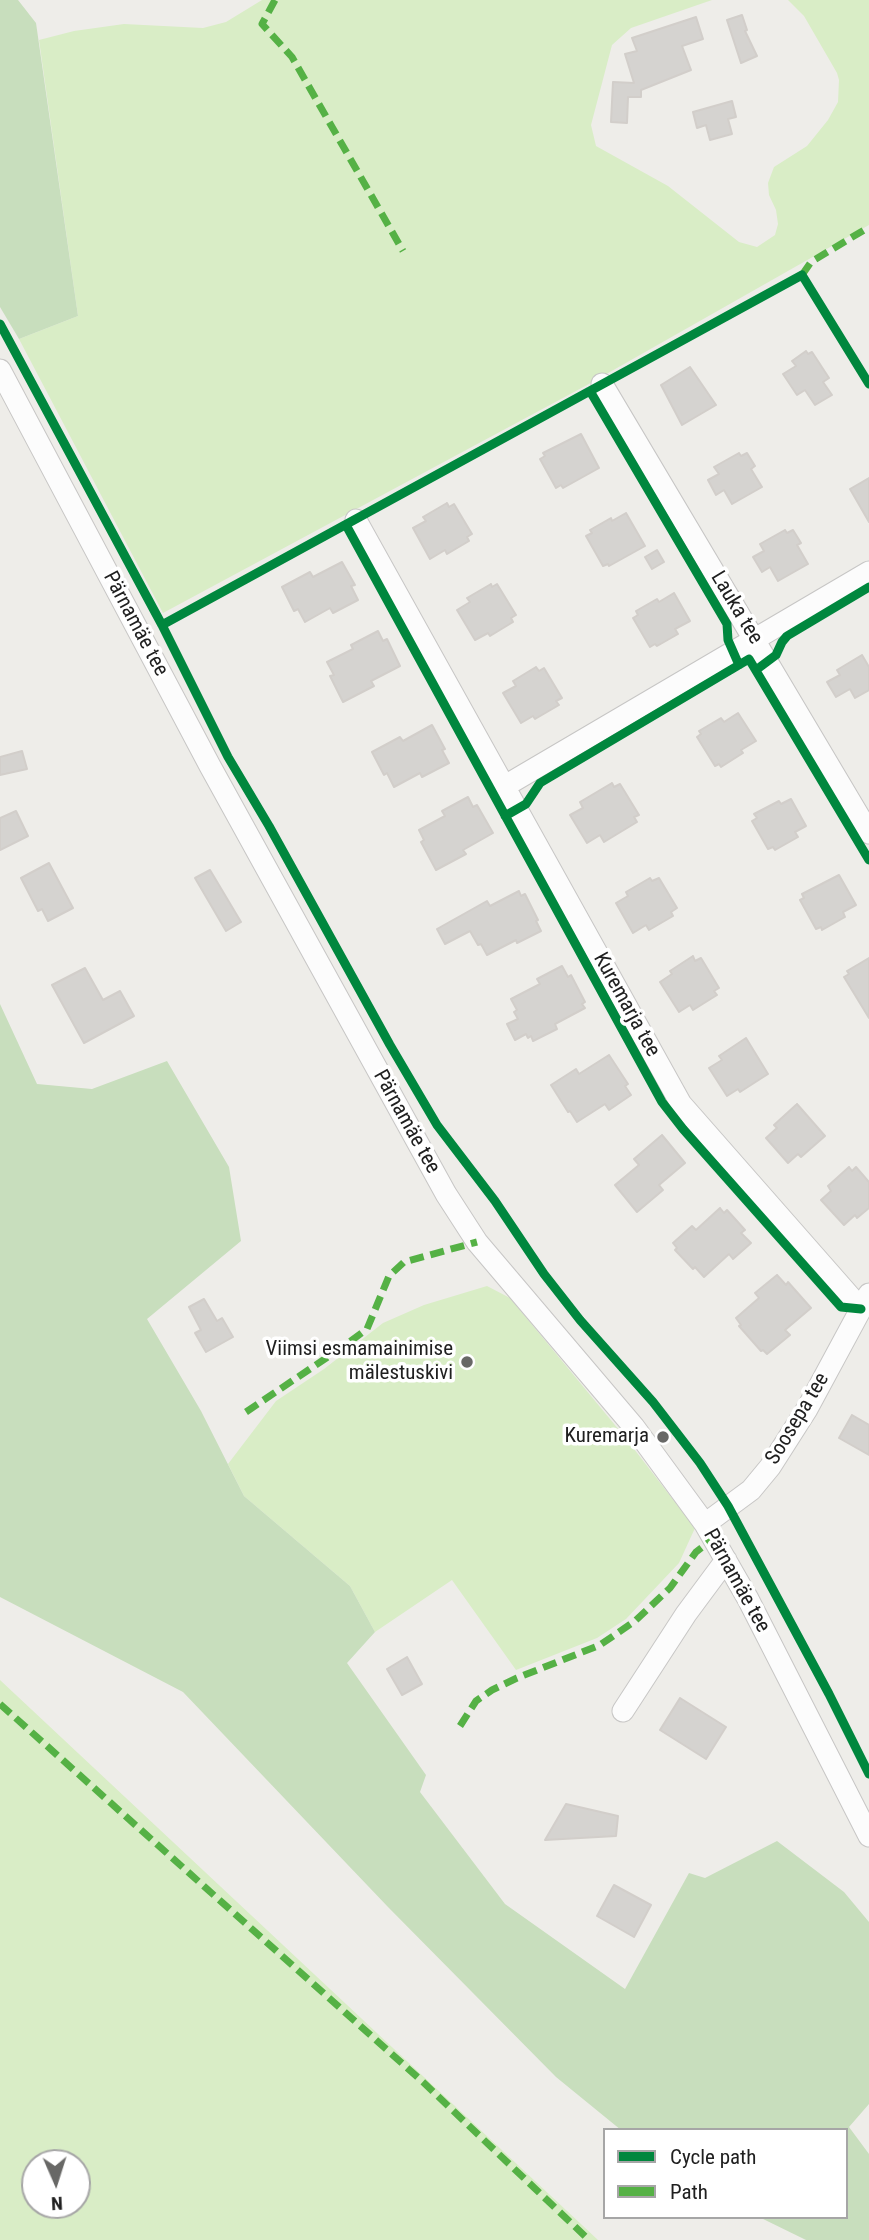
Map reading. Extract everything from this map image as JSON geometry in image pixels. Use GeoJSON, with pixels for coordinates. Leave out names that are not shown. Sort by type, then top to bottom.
{"type":"FeatureCollection","features":[{"type":"Feature","properties":{"kind":"street","name":"Pärnamäe tee"},"geometry":{"type":"LineString","coordinates":[[0,370],[210,766],[446,1194],[477,1242],[635,1427],[705,1524],[748,1599],[869,1836]]}},
{"type":"Feature","properties":{"kind":"street","name":"Lauka tee"},"geometry":{"type":"LineString","coordinates":[[602,384],[869,833]]}},
{"type":"Feature","properties":{"kind":"street","name":"Kuremarja tee"},"geometry":{"type":"LineString","coordinates":[[356,520],[681,1104],[865,1302]]}},
{"type":"Feature","properties":{"kind":"street"},"geometry":{"type":"LineString","coordinates":[[505,786],[869,572]]}},
{"type":"Feature","properties":{"kind":"street","name":"Soosepa tee"},"geometry":{"type":"LineString","coordinates":[[705,1524],[751,1490],[770,1467],[807,1409],[865,1302]]}},
{"type":"Feature","properties":{"kind":"street"},"geometry":{"type":"LineString","coordinates":[[622,1711],[686,1614],[726,1560]]}},
{"type":"Feature","properties":{"kind":"green space"},"geometry":{"type":"Polygon","coordinates":[[[0,0],[18,0],[36,23],[78,316],[19,339],[0,307],[0,0]]]}},
{"type":"Feature","properties":{"kind":"green space"},"geometry":{"type":"Polygon","coordinates":[[[262,0],[712,0],[631,28],[612,45],[591,125],[596,146],[668,186],[739,242],[757,247],[775,235],[778,224],[768,183],[774,167],[807,146],[828,120],[838,102],[837,73],[804,16],[788,0],[869,0],[869,225],[587,385],[163,613],[19,339],[78,316],[39,40],[74,31],[124,24],[203,28],[226,22],[262,0]]]}},
{"type":"Feature","properties":{"kind":"green space"},"geometry":{"type":"Polygon","coordinates":[[[0,1004],[37,1084],[92,1089],[167,1061],[229,1167],[241,1241],[147,1319],[201,1411],[244,1496],[350,1586],[375,1632],[347,1663],[426,1775],[420,1792],[505,1904],[625,1989],[689,1873],[705,1878],[777,1841],[844,1892],[869,1922],[869,2104],[849,2127],[869,2154],[869,2240],[806,2240],[763,2219],[848,2219],[848,2128],[619,2128],[556,2077],[388,1907],[183,1692],[0,1597],[0,1004]]]}},
{"type":"Feature","properties":{"kind":"green space"},"geometry":{"type":"Polygon","coordinates":[[[487,1286],[510,1298],[624,1436],[695,1528],[679,1563],[626,1619],[597,1638],[516,1670],[452,1580],[375,1632],[350,1586],[244,1496],[228,1464],[276,1401],[324,1369],[383,1323],[424,1305],[487,1286]]]}},
{"type":"Feature","properties":{"kind":"green space"},"geometry":{"type":"Polygon","coordinates":[[[0,1680],[598,2240],[0,2240],[0,1680]]]}},
{"type":"Feature","properties":{"kind":"building"},"geometry":{"type":"Polygon","coordinates":[[[742,15],[747,30],[745,31],[757,56],[741,63],[727,20],[742,15]]]}},
{"type":"Feature","properties":{"kind":"building"},"geometry":{"type":"Polygon","coordinates":[[[696,17],[703,39],[682,46],[691,70],[641,90],[641,97],[628,97],[627,123],[611,122],[613,82],[634,83],[625,54],[637,51],[632,38],[696,17]]]}},
{"type":"Feature","properties":{"kind":"building"},"geometry":{"type":"Polygon","coordinates":[[[732,101],[736,117],[728,119],[732,134],[710,140],[706,125],[697,128],[693,112],[732,101]]]}},
{"type":"Feature","properties":{"kind":"building"},"geometry":{"type":"Polygon","coordinates":[[[806,351],[808,354],[812,352],[829,378],[823,382],[832,395],[815,405],[805,390],[797,395],[783,374],[796,366],[792,361],[806,351]]]}},
{"type":"Feature","properties":{"kind":"building"},"geometry":{"type":"Polygon","coordinates":[[[690,367],[716,405],[682,425],[661,385],[690,367]]]}},
{"type":"Feature","properties":{"kind":"building"},"geometry":{"type":"Polygon","coordinates":[[[581,434],[599,468],[563,488],[561,485],[556,488],[540,459],[545,456],[543,453],[581,434]]]}},
{"type":"Feature","properties":{"kind":"building"},"geometry":{"type":"Polygon","coordinates":[[[739,453],[741,456],[747,453],[755,466],[751,469],[762,487],[732,504],[724,490],[716,495],[708,480],[719,474],[714,467],[739,453]]]}},
{"type":"Feature","properties":{"kind":"building"},"geometry":{"type":"Polygon","coordinates":[[[869,478],[869,522],[850,489],[869,478]]]}},
{"type":"Feature","properties":{"kind":"building"},"geometry":{"type":"Polygon","coordinates":[[[447,503],[449,507],[454,504],[472,534],[467,537],[469,541],[447,554],[445,550],[430,559],[413,528],[426,521],[423,517],[447,503]]]}},
{"type":"Feature","properties":{"kind":"building"},"geometry":{"type":"Polygon","coordinates":[[[626,513],[645,546],[609,566],[603,566],[586,536],[592,533],[590,530],[626,513]]]}},
{"type":"Feature","properties":{"kind":"building"},"geometry":{"type":"Polygon","coordinates":[[[785,530],[787,533],[793,530],[801,543],[797,545],[808,564],[778,581],[770,567],[762,572],[753,557],[764,551],[760,544],[785,530]]]}},
{"type":"Feature","properties":{"kind":"building"},"geometry":{"type":"Polygon","coordinates":[[[657,550],[664,562],[652,569],[645,557],[657,550]]]}},
{"type":"Feature","properties":{"kind":"building"},"geometry":{"type":"Polygon","coordinates":[[[342,562],[355,585],[351,586],[358,600],[333,613],[330,608],[305,622],[298,609],[294,611],[282,587],[310,572],[313,577],[342,562]]]}},
{"type":"Feature","properties":{"kind":"building"},"geometry":{"type":"Polygon","coordinates":[[[491,584],[492,587],[497,584],[516,615],[511,618],[513,622],[490,636],[488,633],[475,640],[457,610],[470,602],[467,598],[491,584]]]}},
{"type":"Feature","properties":{"kind":"building"},"geometry":{"type":"Polygon","coordinates":[[[674,593],[690,621],[675,629],[678,634],[650,647],[633,618],[638,615],[636,611],[674,593]]]}},
{"type":"Feature","properties":{"kind":"building"},"geometry":{"type":"Polygon","coordinates":[[[378,631],[383,641],[387,639],[400,666],[371,681],[374,686],[343,702],[330,676],[334,675],[327,662],[353,649],[351,645],[378,631]]]}},
{"type":"Feature","properties":{"kind":"building"},"geometry":{"type":"Polygon","coordinates":[[[862,655],[869,667],[869,690],[855,698],[850,689],[836,697],[827,682],[840,675],[837,670],[862,655]]]}},
{"type":"Feature","properties":{"kind":"building"},"geometry":{"type":"Polygon","coordinates":[[[536,667],[539,671],[544,668],[562,698],[556,701],[559,705],[535,719],[533,716],[521,723],[503,693],[516,686],[513,681],[536,667]]]}},
{"type":"Feature","properties":{"kind":"building"},"geometry":{"type":"Polygon","coordinates":[[[738,713],[756,741],[721,767],[719,764],[715,766],[697,737],[701,734],[699,731],[721,718],[724,722],[738,713]]]}},
{"type":"Feature","properties":{"kind":"building"},"geometry":{"type":"Polygon","coordinates":[[[432,725],[449,763],[422,777],[420,773],[394,787],[372,752],[400,737],[403,741],[432,725]]]}},
{"type":"Feature","properties":{"kind":"building"},"geometry":{"type":"Polygon","coordinates":[[[22,751],[27,769],[0,775],[0,757],[22,751]]]}},
{"type":"Feature","properties":{"kind":"building"},"geometry":{"type":"Polygon","coordinates":[[[612,783],[614,787],[620,784],[639,815],[634,817],[637,822],[604,842],[600,835],[587,843],[570,815],[583,808],[580,802],[612,783]]]}},
{"type":"Feature","properties":{"kind":"building"},"geometry":{"type":"Polygon","coordinates":[[[468,797],[473,807],[477,805],[493,833],[463,850],[466,854],[436,870],[421,842],[424,840],[419,830],[445,816],[442,811],[468,797]]]}},
{"type":"Feature","properties":{"kind":"building"},"geometry":{"type":"Polygon","coordinates":[[[791,799],[806,826],[795,832],[798,837],[775,850],[773,847],[768,849],[752,821],[757,818],[754,814],[779,801],[781,804],[791,799]]]}},
{"type":"Feature","properties":{"kind":"building"},"geometry":{"type":"Polygon","coordinates":[[[16,811],[28,836],[0,850],[0,818],[16,811]]]}},
{"type":"Feature","properties":{"kind":"building"},"geometry":{"type":"Polygon","coordinates":[[[49,863],[73,908],[48,921],[42,909],[38,911],[21,878],[49,863]]]}},
{"type":"Feature","properties":{"kind":"building"},"geometry":{"type":"Polygon","coordinates":[[[210,870],[241,922],[226,931],[195,878],[210,870]]]}},
{"type":"Feature","properties":{"kind":"building"},"geometry":{"type":"Polygon","coordinates":[[[839,875],[856,905],[843,912],[845,917],[822,930],[821,927],[816,929],[800,900],[804,898],[802,894],[839,875]]]}},
{"type":"Feature","properties":{"kind":"building"},"geometry":{"type":"Polygon","coordinates":[[[650,878],[652,881],[659,878],[677,908],[671,912],[673,916],[649,930],[646,925],[633,933],[616,903],[628,896],[626,892],[650,878]]]}},
{"type":"Feature","properties":{"kind":"building"},"geometry":{"type":"Polygon","coordinates":[[[519,891],[521,896],[525,894],[541,931],[487,955],[470,931],[445,944],[437,929],[487,901],[490,906],[519,891]]]}},
{"type":"Feature","properties":{"kind":"building"},"geometry":{"type":"Polygon","coordinates":[[[693,956],[695,961],[701,958],[719,988],[714,991],[717,995],[693,1010],[690,1005],[679,1012],[660,982],[672,974],[670,971],[693,956]]]}},
{"type":"Feature","properties":{"kind":"building"},"geometry":{"type":"Polygon","coordinates":[[[869,958],[869,1018],[844,977],[849,974],[847,971],[869,958]]]}},
{"type":"Feature","properties":{"kind":"building"},"geometry":{"type":"Polygon","coordinates":[[[562,966],[568,977],[571,975],[585,1002],[582,1004],[585,1008],[555,1024],[557,1029],[533,1041],[531,1036],[528,1038],[526,1034],[515,1040],[507,1024],[518,1019],[511,999],[540,984],[537,979],[562,966]]]}},
{"type":"Feature","properties":{"kind":"building"},"geometry":{"type":"Polygon","coordinates":[[[85,968],[103,1000],[120,991],[134,1016],[84,1043],[52,985],[85,968]]]}},
{"type":"Feature","properties":{"kind":"building"},"geometry":{"type":"Polygon","coordinates":[[[746,1038],[768,1074],[740,1092],[738,1089],[727,1096],[709,1068],[722,1060],[719,1056],[746,1038]]]}},
{"type":"Feature","properties":{"kind":"building"},"geometry":{"type":"Polygon","coordinates":[[[609,1055],[628,1084],[625,1086],[631,1095],[609,1110],[605,1104],[577,1122],[551,1085],[576,1069],[579,1074],[609,1055]]]}},
{"type":"Feature","properties":{"kind":"building"},"geometry":{"type":"Polygon","coordinates":[[[797,1104],[825,1136],[801,1157],[798,1154],[788,1163],[766,1138],[777,1128],[774,1125],[797,1104]]]}},
{"type":"Feature","properties":{"kind":"building"},"geometry":{"type":"Polygon","coordinates":[[[662,1135],[685,1163],[659,1185],[663,1190],[637,1212],[615,1185],[639,1165],[634,1159],[662,1135]]]}},
{"type":"Feature","properties":{"kind":"building"},"geometry":{"type":"Polygon","coordinates":[[[849,1167],[852,1171],[856,1167],[869,1182],[869,1208],[844,1225],[821,1200],[831,1191],[828,1186],[849,1167]]]}},
{"type":"Feature","properties":{"kind":"building"},"geometry":{"type":"Polygon","coordinates":[[[720,1208],[724,1213],[727,1210],[745,1230],[741,1233],[751,1243],[733,1259],[729,1254],[704,1277],[675,1250],[677,1248],[673,1243],[692,1226],[696,1230],[720,1208]]]}},
{"type":"Feature","properties":{"kind":"building"},"geometry":{"type":"Polygon","coordinates":[[[777,1275],[786,1285],[788,1282],[811,1308],[785,1330],[790,1335],[767,1354],[761,1351],[739,1326],[741,1325],[736,1318],[759,1298],[755,1293],[777,1275]]]}},
{"type":"Feature","properties":{"kind":"building"},"geometry":{"type":"Polygon","coordinates":[[[204,1299],[217,1321],[222,1318],[233,1337],[206,1352],[195,1333],[201,1330],[189,1307],[204,1299]]]}},
{"type":"Feature","properties":{"kind":"building"},"geometry":{"type":"Polygon","coordinates":[[[852,1415],[869,1425],[869,1455],[839,1438],[852,1415]]]}},
{"type":"Feature","properties":{"kind":"building"},"geometry":{"type":"Polygon","coordinates":[[[407,1657],[422,1684],[402,1695],[387,1669],[407,1657]]]}},
{"type":"Feature","properties":{"kind":"building"},"geometry":{"type":"Polygon","coordinates":[[[680,1698],[726,1727],[706,1759],[660,1730],[680,1698]]]}},
{"type":"Feature","properties":{"kind":"building"},"geometry":{"type":"Polygon","coordinates":[[[566,1804],[618,1816],[616,1836],[545,1840],[566,1804]]]}},
{"type":"Feature","properties":{"kind":"building"},"geometry":{"type":"Polygon","coordinates":[[[614,1885],[651,1905],[634,1937],[597,1916],[614,1885]]]}},
{"type":"Feature","properties":{"kind":"marked path"},"geometry":{"type":"LineString","coordinates":[[275,0],[262,24],[292,57],[403,251]]}},
{"type":"Feature","properties":{"kind":"marked path"},"geometry":{"type":"LineString","coordinates":[[802,275],[811,262],[869,227]]}},
{"type":"Feature","properties":{"kind":"marked path"},"geometry":{"type":"LineString","coordinates":[[246,1412],[367,1329],[389,1276],[404,1262],[477,1242]]}},
{"type":"Feature","properties":{"kind":"marked path"},"geometry":{"type":"LineString","coordinates":[[460,1726],[476,1701],[492,1690],[600,1645],[635,1621],[670,1588],[696,1552],[713,1539]]}},
{"type":"Feature","properties":{"kind":"marked path"},"geometry":{"type":"LineString","coordinates":[[0,1704],[423,2082],[589,2240]]}},
{"type":"Feature","properties":{"kind":"cycle path"},"geometry":{"type":"LineString","coordinates":[[162,625],[802,275],[869,384]]}},
{"type":"Feature","properties":{"kind":"cycle path"},"geometry":{"type":"LineString","coordinates":[[0,324],[162,625],[228,757],[437,1125],[495,1201],[544,1274],[580,1320],[653,1402],[700,1463],[728,1506],[869,1774]]}},
{"type":"Feature","properties":{"kind":"cycle path"},"geometry":{"type":"LineString","coordinates":[[590,391],[727,624],[728,640],[739,665]]}},
{"type":"Feature","properties":{"kind":"cycle path"},"geometry":{"type":"LineString","coordinates":[[346,525],[662,1102],[841,1307],[861,1309]]}},
{"type":"Feature","properties":{"kind":"cycle path"},"geometry":{"type":"LineString","coordinates":[[756,670],[776,655],[787,636],[869,587]]}},
{"type":"Feature","properties":{"kind":"cycle path"},"geometry":{"type":"LineString","coordinates":[[505,816],[526,804],[540,783],[749,659],[869,860]]}},
{"type":"Feature","properties":{"kind":"place","name":"Viimsi esmamainimise mälestuskivi"},"geometry":{"type":"Point","coordinates":[467,1362]}},
{"type":"Feature","properties":{"kind":"place","name":"Kuremarja"},"geometry":{"type":"Point","coordinates":[663,1437]}}]}
